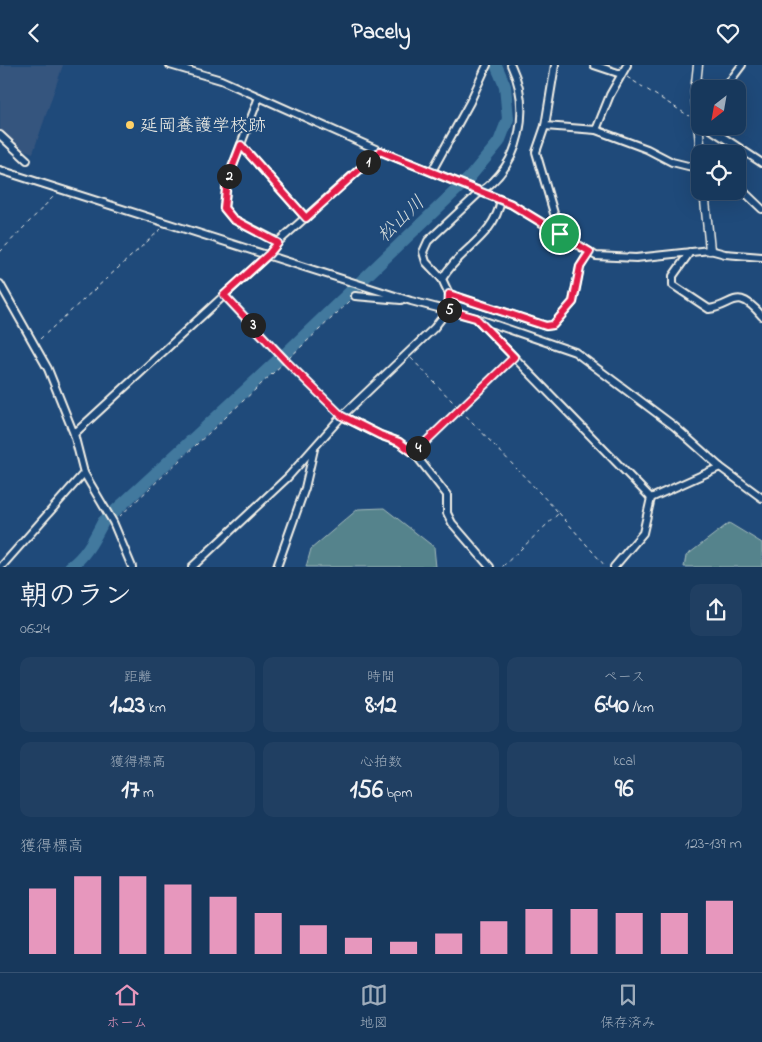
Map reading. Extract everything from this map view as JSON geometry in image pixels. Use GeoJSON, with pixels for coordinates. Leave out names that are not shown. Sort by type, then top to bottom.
{"type":"FeatureCollection","features":[{"type":"Feature","properties":{"kind":"street"},"geometry":{"type":"LineString","coordinates":[[170,65],[221,80],[380,151],[501,200],[596,256],[636,257],[710,250],[725,254],[762,257]]}},
{"type":"Feature","properties":{"kind":"street"},"geometry":{"type":"LineString","coordinates":[[432,171],[470,102],[487,65]]}},
{"type":"Feature","properties":{"kind":"street"},"geometry":{"type":"LineString","coordinates":[[192,567],[288,477],[342,416],[434,328],[448,310],[449,294],[442,279],[426,262],[423,252],[428,241],[480,192],[489,186],[507,163],[517,142],[523,118],[521,94],[510,65]]}},
{"type":"Feature","properties":{"kind":"street"},"geometry":{"type":"LineString","coordinates":[[555,65],[545,126],[536,152],[560,234]]}},
{"type":"Feature","properties":{"kind":"street"},"geometry":{"type":"LineString","coordinates":[[594,65],[621,74]]}},
{"type":"Feature","properties":{"kind":"street"},"geometry":{"type":"LineString","coordinates":[[596,130],[626,65]]}},
{"type":"Feature","properties":{"kind":"street"},"geometry":{"type":"LineString","coordinates":[[696,80],[698,65]]}},
{"type":"Feature","properties":{"kind":"street"},"geometry":{"type":"LineString","coordinates":[[731,80],[742,65]]}},
{"type":"Feature","properties":{"kind":"street"},"geometry":{"type":"LineString","coordinates":[[259,97],[227,181],[224,208],[233,219],[278,243]]}},
{"type":"Feature","properties":{"kind":"street"},"geometry":{"type":"LineString","coordinates":[[545,126],[596,130],[647,149],[672,162],[691,167]]}},
{"type":"Feature","properties":{"kind":"street"},"geometry":{"type":"LineString","coordinates":[[0,135],[27,160]]}},
{"type":"Feature","properties":{"kind":"street"},"geometry":{"type":"LineString","coordinates":[[720,135],[762,163]]}},
{"type":"Feature","properties":{"kind":"street"},"geometry":{"type":"LineString","coordinates":[[241,145],[306,218]]}},
{"type":"Feature","properties":{"kind":"street"},"geometry":{"type":"LineString","coordinates":[[74,435],[269,254],[278,243],[380,151]]}},
{"type":"Feature","properties":{"kind":"street"},"geometry":{"type":"LineString","coordinates":[[0,169],[411,301],[476,318],[575,352],[674,426],[720,467],[762,498]]}},
{"type":"Feature","properties":{"kind":"street"},"geometry":{"type":"LineString","coordinates":[[746,194],[762,209]]}},
{"type":"Feature","properties":{"kind":"street"},"geometry":{"type":"LineString","coordinates":[[442,279],[450,264],[478,242],[499,210],[501,200]]}},
{"type":"Feature","properties":{"kind":"street"},"geometry":{"type":"LineString","coordinates":[[705,200],[710,250]]}},
{"type":"Feature","properties":{"kind":"street"},"geometry":{"type":"LineString","coordinates":[[449,294],[546,326],[553,325],[573,302],[580,267],[590,252]]}},
{"type":"Feature","properties":{"kind":"street"},"geometry":{"type":"LineString","coordinates":[[690,252],[673,276],[674,285],[708,309],[735,298],[745,301],[762,315]]}},
{"type":"Feature","properties":{"kind":"street"},"geometry":{"type":"LineString","coordinates":[[0,284],[48,369],[74,435],[84,473],[113,523],[132,567]]}},
{"type":"Feature","properties":{"kind":"street"},"geometry":{"type":"LineString","coordinates":[[355,296],[411,301]]}},
{"type":"Feature","properties":{"kind":"street"},"geometry":{"type":"LineString","coordinates":[[476,318],[651,498]]}},
{"type":"Feature","properties":{"kind":"street"},"geometry":{"type":"LineString","coordinates":[[342,416],[380,435],[399,442],[414,453],[447,495],[448,513],[452,523],[490,567]]}},
{"type":"Feature","properties":{"kind":"street"},"geometry":{"type":"LineString","coordinates":[[277,567],[305,487],[315,446]]}},
{"type":"Feature","properties":{"kind":"street"},"geometry":{"type":"LineString","coordinates":[[651,498],[720,467]]}},
{"type":"Feature","properties":{"kind":"street"},"geometry":{"type":"LineString","coordinates":[[1,567],[84,473]]}},
{"type":"Feature","properties":{"kind":"street"},"geometry":{"type":"LineString","coordinates":[[614,567],[643,533],[651,498]]}},
{"type":"Feature","properties":{"kind":"path"},"geometry":{"type":"LineString","coordinates":[[621,74],[691,117]]}},
{"type":"Feature","properties":{"kind":"path"},"geometry":{"type":"LineString","coordinates":[[0,252],[61,189]]}},
{"type":"Feature","properties":{"kind":"path"},"geometry":{"type":"LineString","coordinates":[[34,344],[168,223]]}},
{"type":"Feature","properties":{"kind":"path"},"geometry":{"type":"LineString","coordinates":[[224,295],[286,361],[342,416]]}},
{"type":"Feature","properties":{"kind":"path"},"geometry":{"type":"LineString","coordinates":[[113,523],[355,296]]}},
{"type":"Feature","properties":{"kind":"path"},"geometry":{"type":"LineString","coordinates":[[407,354],[559,513],[606,567]]}},
{"type":"Feature","properties":{"kind":"path"},"geometry":{"type":"LineString","coordinates":[[414,453],[458,408],[514,357]]}},
{"type":"Feature","properties":{"kind":"path"},"geometry":{"type":"LineString","coordinates":[[502,567],[559,513]]}},
{"type":"Feature","properties":{"kind":"shaded area"},"geometry":{"type":"Polygon","coordinates":[[[0,65],[63,65],[33,153],[21,149],[0,130],[0,65]]]}},
{"type":"Feature","properties":{"kind":"green space"},"geometry":{"type":"Polygon","coordinates":[[[384,508],[434,547],[436,567],[306,567],[311,549],[358,509],[384,508]]]}},
{"type":"Feature","properties":{"kind":"green space"},"geometry":{"type":"Polygon","coordinates":[[[729,523],[762,543],[762,567],[684,567],[686,556],[729,523]]]}},
{"type":"Feature","properties":{"kind":"waterway","name":"松山川"},"geometry":{"type":"LineString","coordinates":[[286,353],[469,178],[499,142],[508,119],[505,86],[496,65]]}},
{"type":"Feature","properties":{"kind":"waterway","name":"松山川"},"geometry":{"type":"LineString","coordinates":[[70,567],[85,552],[103,522],[278,360]]}},
{"type":"Feature","properties":{"kind":"place","name":"延岡養護学校跡"},"geometry":{"type":"Point","coordinates":[130,125]}},
{"type":"Feature","properties":{"kind":"route"},"geometry":{"type":"LineString","coordinates":[[241,145],[306,218],[380,151],[511,204],[560,234],[590,252],[580,267],[573,302],[553,325],[546,326],[449,294],[448,310],[476,318],[514,357],[458,408],[414,453],[399,442],[380,435],[342,416],[286,361],[224,295],[269,254],[278,243],[250,230],[233,219],[224,208],[227,181],[241,145]]}}]}
